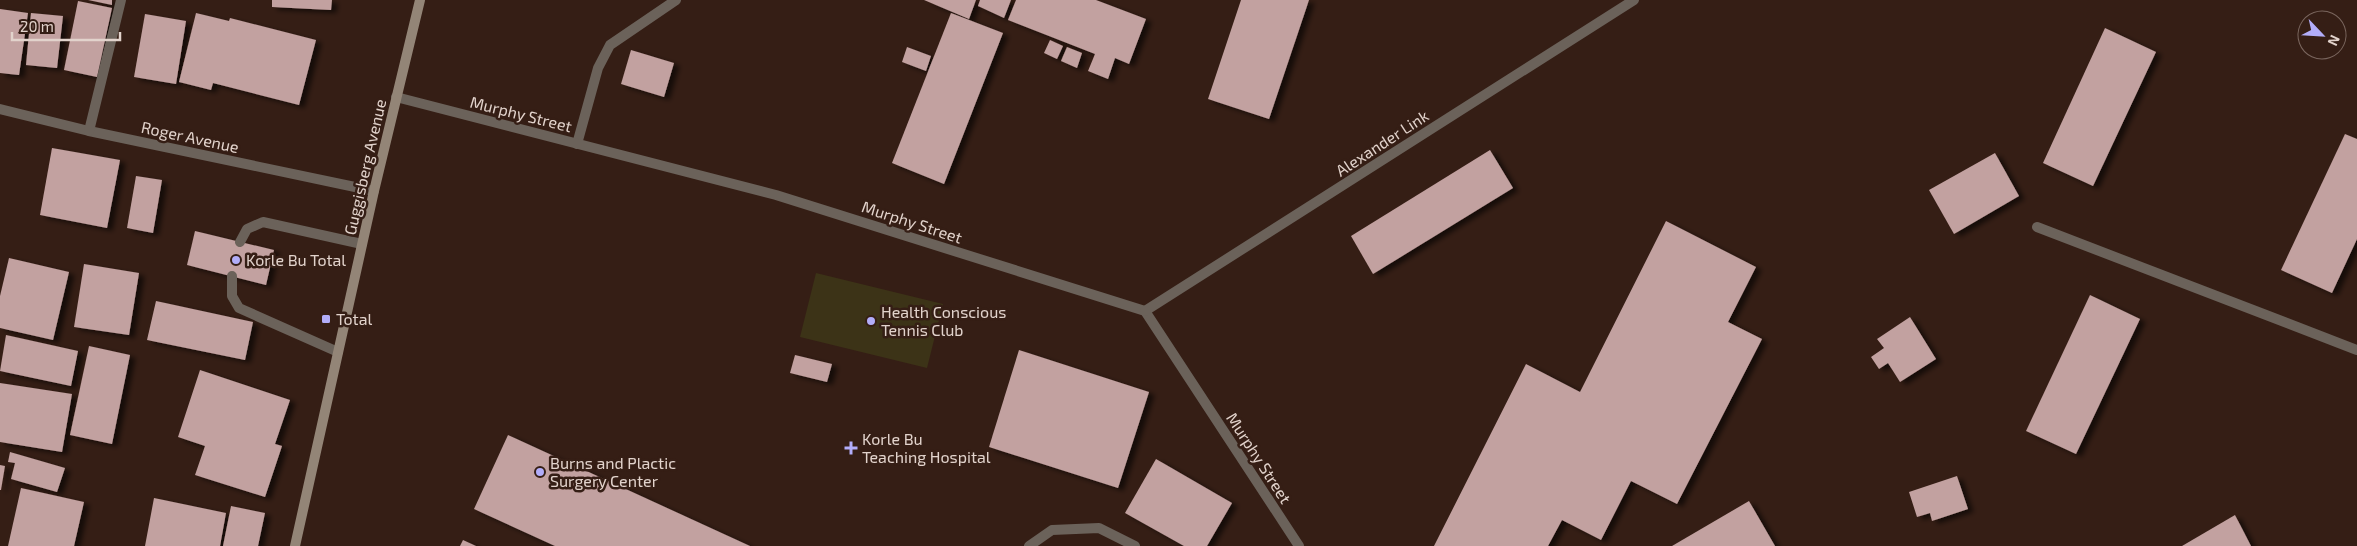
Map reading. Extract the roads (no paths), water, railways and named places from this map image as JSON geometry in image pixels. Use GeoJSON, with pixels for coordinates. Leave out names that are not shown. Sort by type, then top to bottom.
{"type":"FeatureCollection","features":[{"type":"Feature","properties":{"kind":"main road","name":"Guggisberg Avenue"},"geometry":{"type":"LineString","coordinates":[[294,546],[374,191],[420,0]]}},
{"type":"Feature","properties":{"kind":"street"},"geometry":{"type":"LineString","coordinates":[[89,131],[121,0]]}},
{"type":"Feature","properties":{"kind":"street"},"geometry":{"type":"LineString","coordinates":[[577,144],[598,68],[610,45],[676,0]]}},
{"type":"Feature","properties":{"kind":"street","name":"Alexander Link"},"geometry":{"type":"LineString","coordinates":[[1145,311],[1634,0]]}},
{"type":"Feature","properties":{"kind":"street","name":"Murphy Street"},"geometry":{"type":"LineString","coordinates":[[396,97],[776,195],[1145,311],[1299,546]]}},
{"type":"Feature","properties":{"kind":"street","name":"Roger Avenue"},"geometry":{"type":"LineString","coordinates":[[0,110],[89,131],[374,191]]}},
{"type":"Feature","properties":{"kind":"street"},"geometry":{"type":"LineString","coordinates":[[240,242],[246,229],[263,222],[362,244]]}},
{"type":"Feature","properties":{"kind":"street"},"geometry":{"type":"LineString","coordinates":[[2037,227],[2357,350]]}},
{"type":"Feature","properties":{"kind":"street"},"geometry":{"type":"LineString","coordinates":[[232,276],[232,296],[239,308],[338,352]]}},
{"type":"Feature","properties":{"kind":"street"},"geometry":{"type":"LineString","coordinates":[[1029,546],[1052,530],[1099,528],[1135,546]]}},
{"type":"Feature","properties":{"kind":"place","name":"Korle Bu Total"},"geometry":{"type":"Point","coordinates":[236,260]}},
{"type":"Feature","properties":{"kind":"place","name":"Total"},"geometry":{"type":"Point","coordinates":[326,319]}},
{"type":"Feature","properties":{"kind":"place","name":"Health Conscious Tennis Club"},"geometry":{"type":"Point","coordinates":[871,321]}},
{"type":"Feature","properties":{"kind":"place","name":"Korle Bu Teaching Hospital"},"geometry":{"type":"Point","coordinates":[851,448]}},
{"type":"Feature","properties":{"kind":"place","name":"Burns and Plactic Surgery Center"},"geometry":{"type":"Point","coordinates":[540,472]}}]}
